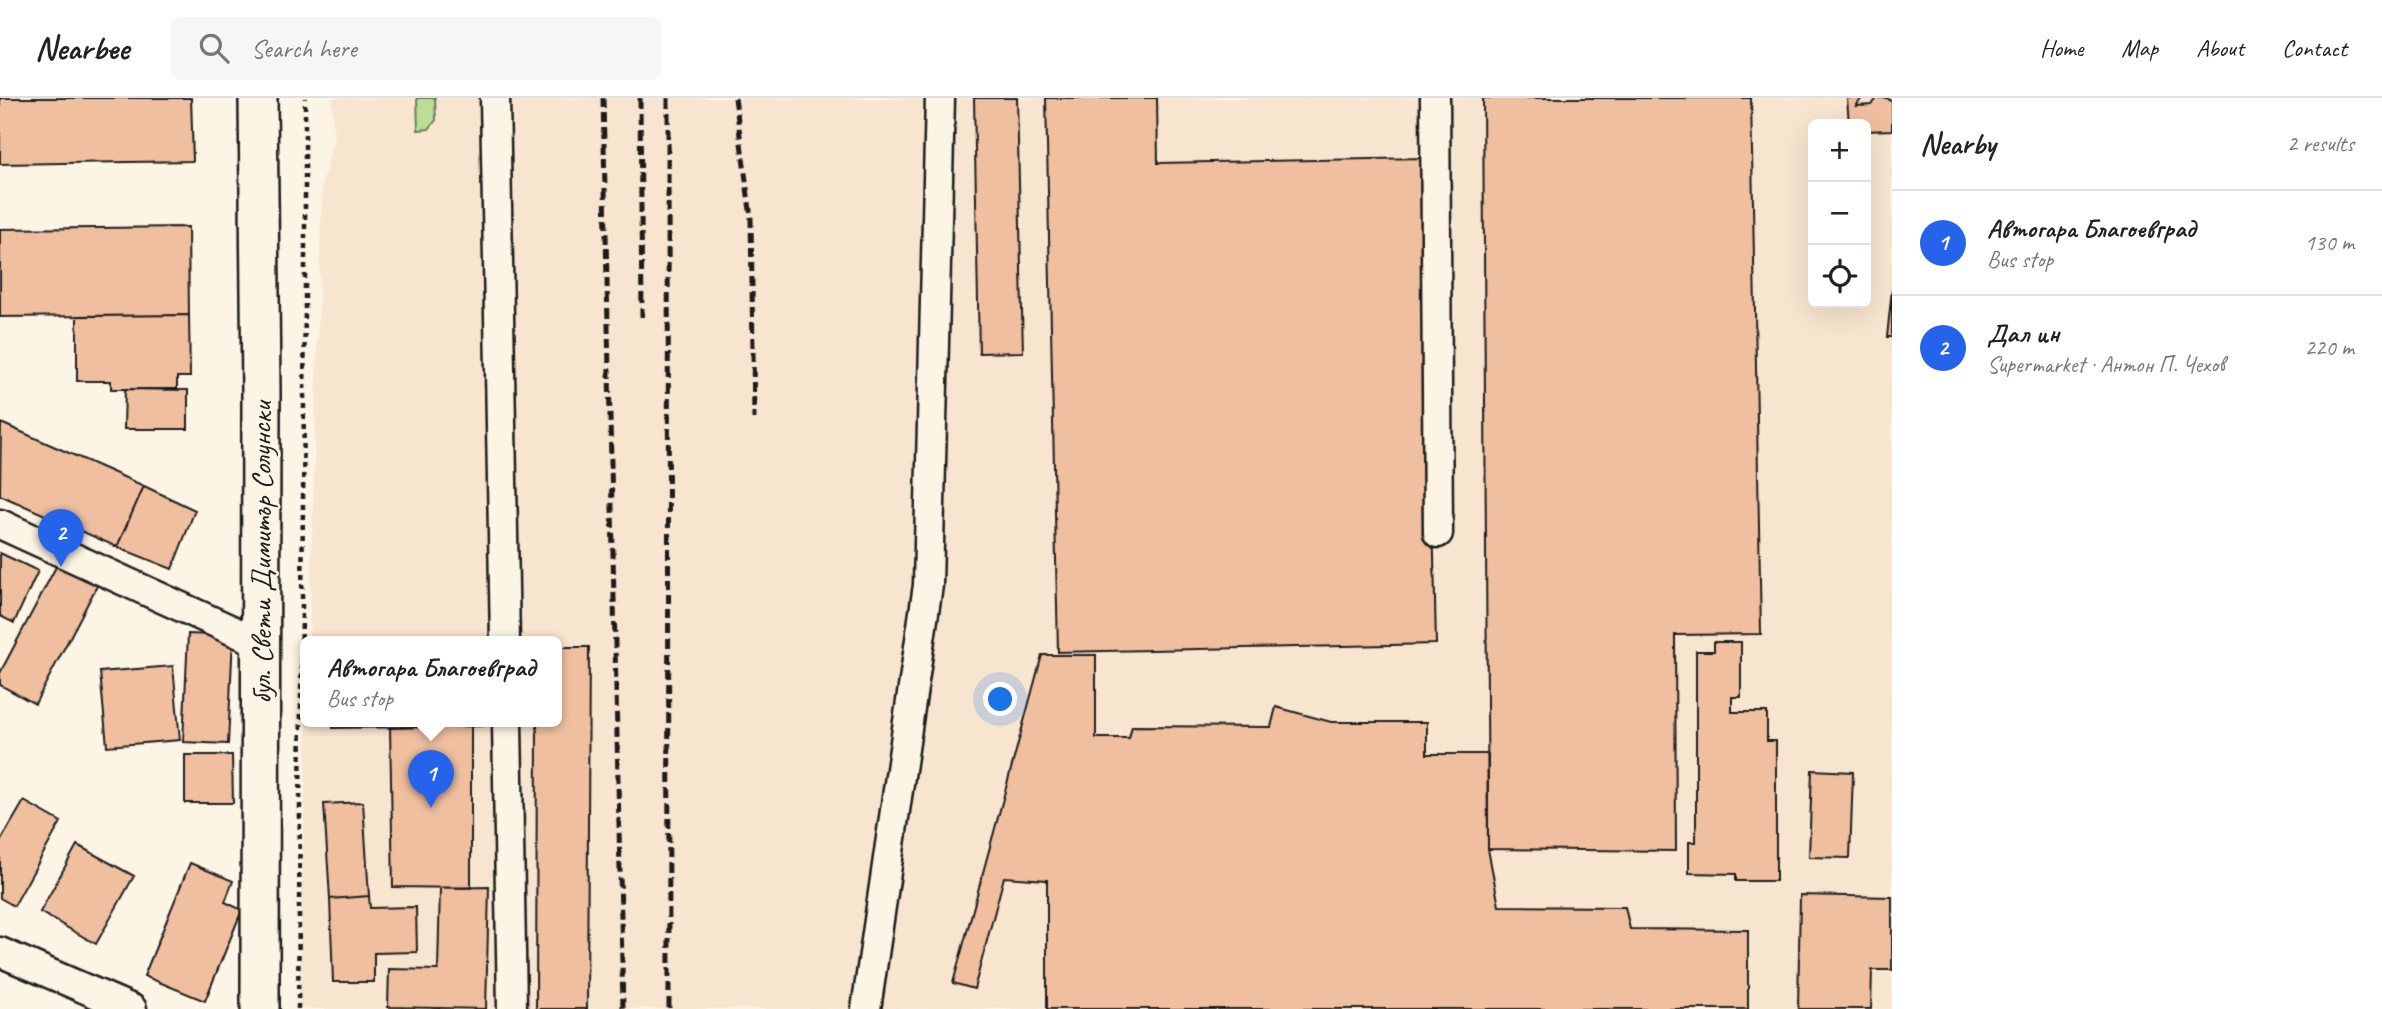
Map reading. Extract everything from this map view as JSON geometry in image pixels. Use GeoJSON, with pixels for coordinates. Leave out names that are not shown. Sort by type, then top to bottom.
{"type":"FeatureCollection","features":[{"type":"Feature","properties":{"kind":"main road","name":"бул. Свети Димитър Солунски"},"geometry":{"type":"LineString","coordinates":[[258,98],[261,392],[260,1009]]}},
{"type":"Feature","properties":{"kind":"street"},"geometry":{"type":"LineString","coordinates":[[495,98],[505,636]]}},
{"type":"Feature","properties":{"kind":"street"},"geometry":{"type":"LineString","coordinates":[[866,1009],[928,585],[940,98]]}},
{"type":"Feature","properties":{"kind":"street"},"geometry":{"type":"LineString","coordinates":[[1435,98],[1438,533]]}},
{"type":"Feature","properties":{"kind":"street"},"geometry":{"type":"LineString","coordinates":[[0,524],[260,643]]}},
{"type":"Feature","properties":{"kind":"street"},"geometry":{"type":"LineString","coordinates":[[507,727],[512,1008]]}},
{"type":"Feature","properties":{"kind":"street"},"geometry":{"type":"LineString","coordinates":[[0,952],[132,1009]]}},
{"type":"Feature","properties":{"kind":"path"},"geometry":{"type":"LineString","coordinates":[[302,636],[304,98]]}},
{"type":"Feature","properties":{"kind":"path"},"geometry":{"type":"LineString","coordinates":[[298,1009],[301,727]]}},
{"type":"Feature","properties":{"kind":"shaded area"},"geometry":{"type":"Polygon","coordinates":[[[332,98],[1892,98],[1892,1009],[298,1009],[307,727],[562,727],[562,636],[309,636],[322,184],[334,138],[332,98]]]}},
{"type":"Feature","properties":{"kind":"green space"},"geometry":{"type":"Polygon","coordinates":[[[417,98],[435,98],[436,120],[429,129],[418,130],[417,98]]]}},
{"type":"Feature","properties":{"kind":"building"},"geometry":{"type":"Polygon","coordinates":[[[0,98],[191,98],[193,161],[0,164],[0,98]]]}},
{"type":"Feature","properties":{"kind":"building"},"geometry":{"type":"Polygon","coordinates":[[[974,98],[1017,98],[1023,352],[979,353],[974,98]]]}},
{"type":"Feature","properties":{"kind":"building"},"geometry":{"type":"Polygon","coordinates":[[[1046,98],[1157,98],[1158,163],[1425,158],[1436,644],[1058,652],[1046,98]]]}},
{"type":"Feature","properties":{"kind":"building"},"geometry":{"type":"Polygon","coordinates":[[[1483,98],[1751,98],[1761,634],[1675,635],[1676,851],[1488,849],[1483,98]]]}},
{"type":"Feature","properties":{"kind":"building"},"geometry":{"type":"Polygon","coordinates":[[[1847,98],[1862,98],[1856,106],[1872,105],[1877,98],[1887,98],[1892,102],[1892,130],[1871,131],[1871,119],[1849,119],[1847,98]]]}},
{"type":"Feature","properties":{"kind":"building"},"geometry":{"type":"Polygon","coordinates":[[[188,227],[189,315],[0,317],[0,229],[188,227]]]}},
{"type":"Feature","properties":{"kind":"building"},"geometry":{"type":"Polygon","coordinates":[[[1892,289],[1892,337],[1887,337],[1892,289]]]}},
{"type":"Feature","properties":{"kind":"building"},"geometry":{"type":"Polygon","coordinates":[[[189,315],[190,377],[177,377],[177,389],[111,389],[111,381],[77,381],[77,316],[189,315]]]}},
{"type":"Feature","properties":{"kind":"building"},"geometry":{"type":"Polygon","coordinates":[[[125,389],[188,390],[188,429],[124,429],[125,389]]]}},
{"type":"Feature","properties":{"kind":"building"},"geometry":{"type":"Polygon","coordinates":[[[1,423],[144,486],[117,547],[0,495],[1,423]]]}},
{"type":"Feature","properties":{"kind":"building"},"geometry":{"type":"Polygon","coordinates":[[[144,486],[195,510],[172,569],[117,547],[144,486]]]}},
{"type":"Feature","properties":{"kind":"building"},"geometry":{"type":"Polygon","coordinates":[[[0,553],[38,571],[14,623],[0,616],[0,553]]]}},
{"type":"Feature","properties":{"kind":"building"},"geometry":{"type":"Polygon","coordinates":[[[59,561],[99,582],[35,704],[0,685],[0,673],[59,561]]]}},
{"type":"Feature","properties":{"kind":"building"},"geometry":{"type":"Polygon","coordinates":[[[188,634],[233,636],[228,744],[183,742],[188,634]]]}},
{"type":"Feature","properties":{"kind":"building"},"geometry":{"type":"Polygon","coordinates":[[[1714,642],[1741,642],[1741,697],[1732,697],[1732,712],[1767,712],[1767,741],[1776,741],[1776,881],[1736,881],[1736,874],[1689,873],[1689,842],[1696,842],[1696,651],[1714,651],[1714,642]]]}},
{"type":"Feature","properties":{"kind":"building"},"geometry":{"type":"Polygon","coordinates":[[[562,647],[589,647],[587,1009],[536,1009],[537,727],[562,727],[562,647]]]}},
{"type":"Feature","properties":{"kind":"building"},"geometry":{"type":"Polygon","coordinates":[[[1042,655],[1096,655],[1096,738],[1129,738],[1132,726],[1271,727],[1276,707],[1331,722],[1427,722],[1427,754],[1488,754],[1488,849],[1499,906],[1625,907],[1630,929],[1748,930],[1748,1009],[1047,1009],[1047,880],[1004,877],[974,989],[953,983],[1042,655]]]}},
{"type":"Feature","properties":{"kind":"building"},"geometry":{"type":"Polygon","coordinates":[[[173,666],[180,740],[107,746],[100,672],[173,666]]]}},
{"type":"Feature","properties":{"kind":"building"},"geometry":{"type":"Polygon","coordinates":[[[333,727],[408,727],[333,728],[333,727]]]}},
{"type":"Feature","properties":{"kind":"building"},"geometry":{"type":"Polygon","coordinates":[[[471,727],[471,888],[393,887],[390,728],[471,727]]]}},
{"type":"Feature","properties":{"kind":"building"},"geometry":{"type":"Polygon","coordinates":[[[185,755],[232,755],[233,803],[185,803],[185,755]]]}},
{"type":"Feature","properties":{"kind":"building"},"geometry":{"type":"Polygon","coordinates":[[[1812,770],[1853,772],[1850,858],[1809,857],[1812,770]]]}},
{"type":"Feature","properties":{"kind":"building"},"geometry":{"type":"Polygon","coordinates":[[[24,801],[61,822],[14,906],[0,898],[0,842],[24,801]]]}},
{"type":"Feature","properties":{"kind":"building"},"geometry":{"type":"Polygon","coordinates":[[[363,802],[369,896],[330,899],[324,804],[363,802]]]}},
{"type":"Feature","properties":{"kind":"building"},"geometry":{"type":"Polygon","coordinates":[[[77,845],[134,876],[96,944],[40,912],[77,845]]]}},
{"type":"Feature","properties":{"kind":"building"},"geometry":{"type":"Polygon","coordinates":[[[190,863],[233,881],[225,902],[242,910],[205,1001],[144,976],[190,863]]]}},
{"type":"Feature","properties":{"kind":"building"},"geometry":{"type":"Polygon","coordinates":[[[489,887],[486,1009],[388,1007],[389,969],[438,970],[440,888],[489,887]]]}},
{"type":"Feature","properties":{"kind":"building"},"geometry":{"type":"Polygon","coordinates":[[[1800,895],[1892,897],[1892,970],[1872,970],[1871,1009],[1798,1009],[1800,895]]]}},
{"type":"Feature","properties":{"kind":"building"},"geometry":{"type":"Polygon","coordinates":[[[369,896],[370,908],[416,907],[417,952],[374,953],[374,982],[333,982],[330,899],[369,896]]]}},
{"type":"Feature","properties":{"kind":"railway"},"geometry":{"type":"LineString","coordinates":[[603,98],[623,1009]]}},
{"type":"Feature","properties":{"kind":"railway"},"geometry":{"type":"LineString","coordinates":[[640,98],[642,317]]}},
{"type":"Feature","properties":{"kind":"railway"},"geometry":{"type":"LineString","coordinates":[[668,98],[669,1009]]}},
{"type":"Feature","properties":{"kind":"railway"},"geometry":{"type":"LineString","coordinates":[[735,98],[751,218],[754,419]]}},
{"type":"Feature","properties":{"kind":"place","name":"Дал ин"},"geometry":{"type":"Point","coordinates":[61,567]}},
{"type":"Feature","properties":{"kind":"place","name":"Автогара Благоевград"},"geometry":{"type":"Point","coordinates":[431,808]}}]}
